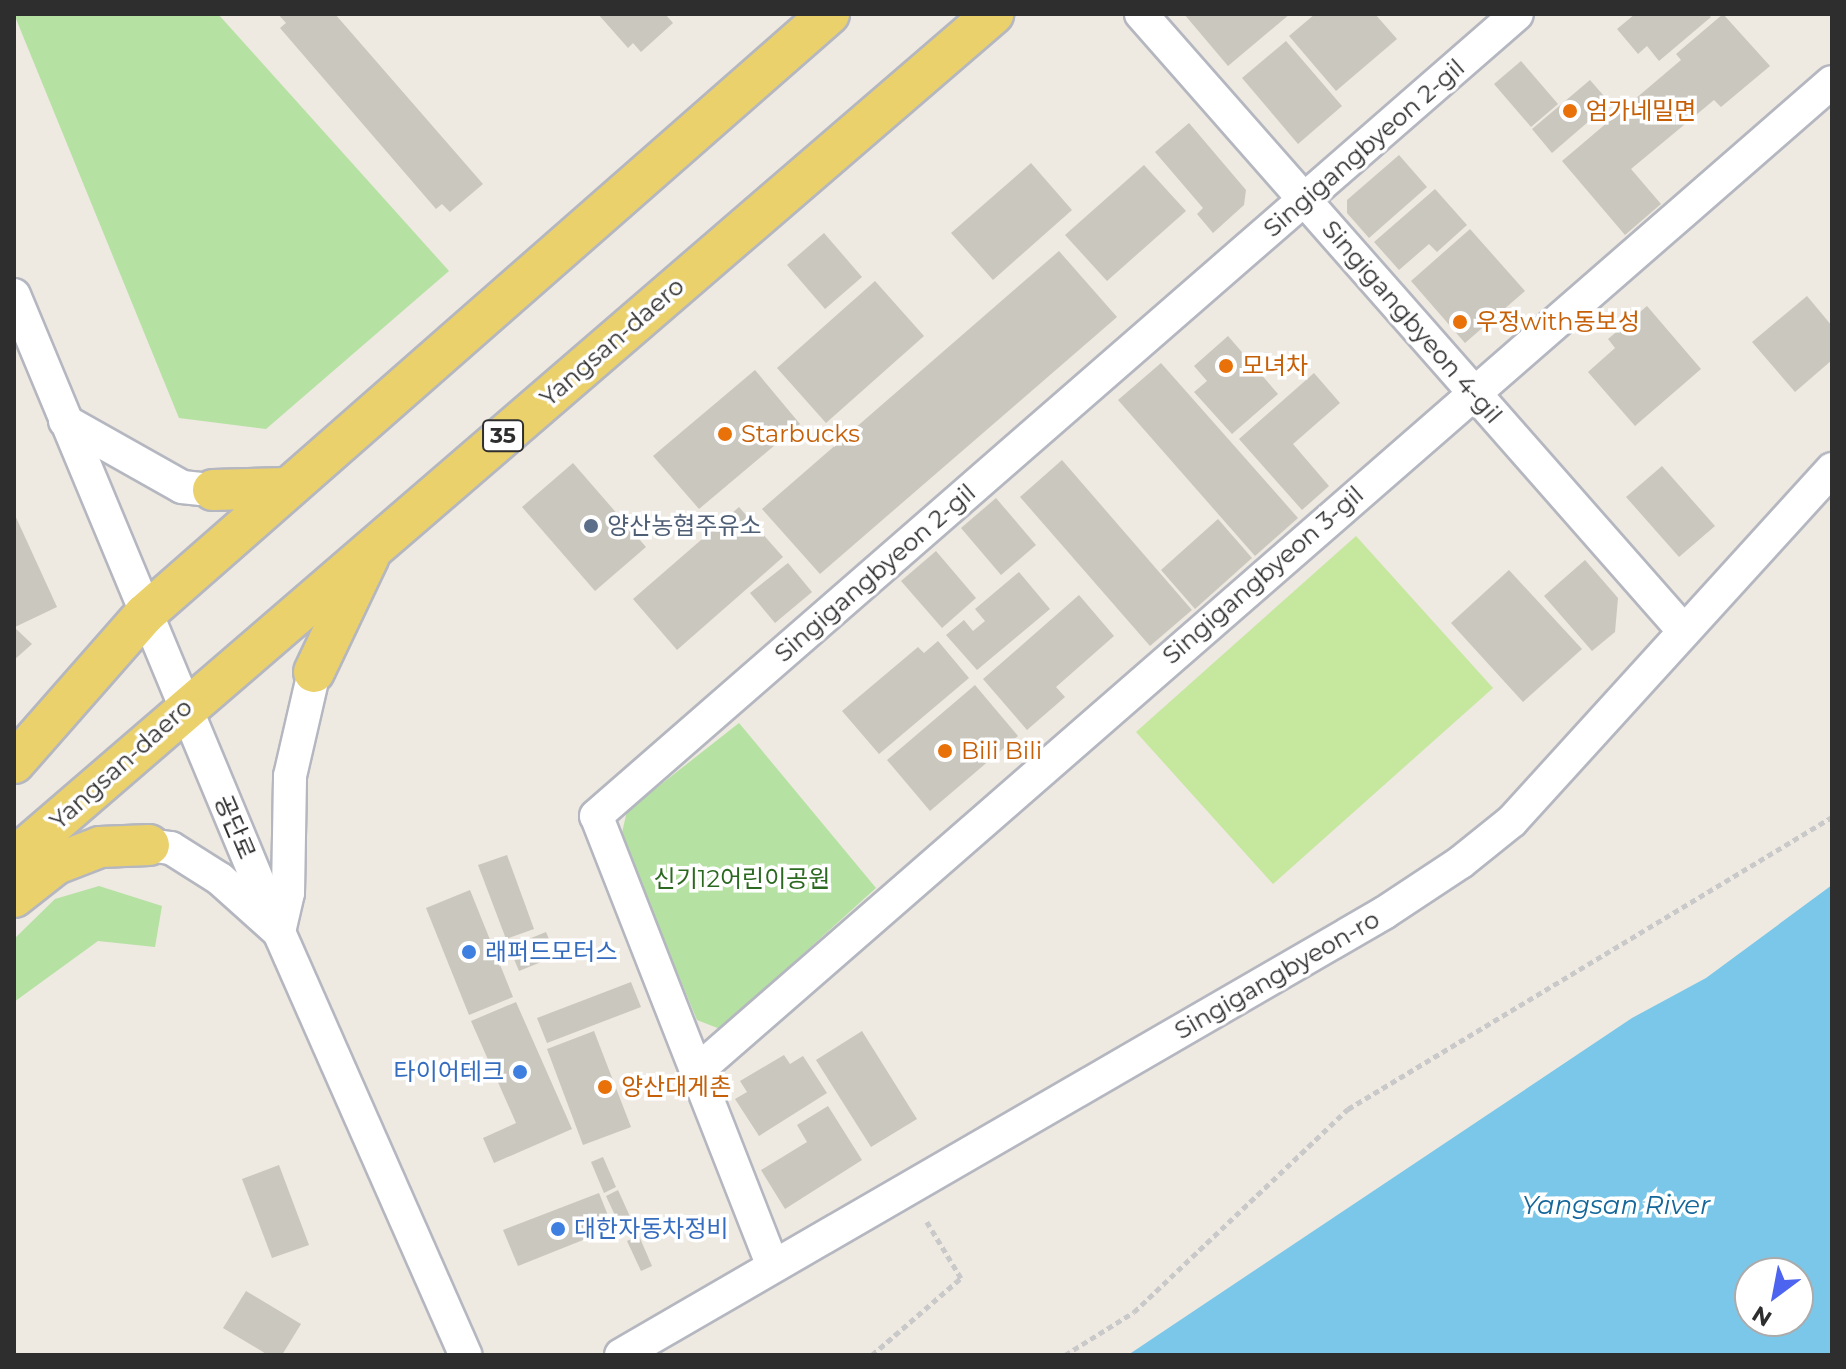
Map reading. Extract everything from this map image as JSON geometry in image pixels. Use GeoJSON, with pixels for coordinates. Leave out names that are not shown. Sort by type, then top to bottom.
{"type":"FeatureCollection","features":[{"type":"Feature","properties":{"kind":"main road"},"geometry":{"type":"LineString","coordinates":[[14,763],[145,614],[285,488],[829,14]]}},
{"type":"Feature","properties":{"kind":"main road","name":"Yangsan-daero"},"geometry":{"type":"LineString","coordinates":[[14,858],[185,707],[993,14]]}},
{"type":"Feature","properties":{"kind":"main road"},"geometry":{"type":"LineString","coordinates":[[213,490],[285,488]]}},
{"type":"Feature","properties":{"kind":"main road"},"geometry":{"type":"LineString","coordinates":[[314,672],[373,548]]}},
{"type":"Feature","properties":{"kind":"main road"},"geometry":{"type":"LineString","coordinates":[[14,897],[56,864],[100,847],[149,845]]}},
{"type":"Feature","properties":{"kind":"street","name":"Singigangbyeon 4-gil"},"geometry":{"type":"LineString","coordinates":[[1141,14],[1683,630]]}},
{"type":"Feature","properties":{"kind":"street","name":"Singigangbyeon 2-gil"},"geometry":{"type":"LineString","coordinates":[[772,1264],[596,816],[1517,14]]}},
{"type":"Feature","properties":{"kind":"street","name":"Singigangbyeon 3-gil"},"geometry":{"type":"LineString","coordinates":[[697,1071],[1832,82]]}},
{"type":"Feature","properties":{"kind":"street","name":"공단로"},"geometry":{"type":"LineString","coordinates":[[14,295],[279,932],[466,1355]]}},
{"type":"Feature","properties":{"kind":"street"},"geometry":{"type":"LineString","coordinates":[[65,421],[182,487],[213,490]]}},
{"type":"Feature","properties":{"kind":"street","name":"Singigangbyeon-ro"},"geometry":{"type":"LineString","coordinates":[[621,1355],[772,1264],[1384,913],[1461,862],[1512,821],[1832,469]]}},
{"type":"Feature","properties":{"kind":"street"},"geometry":{"type":"LineString","coordinates":[[149,845],[171,848],[220,879],[279,932],[288,893],[290,776],[314,672]]}},
{"type":"Feature","properties":{"kind":"path"},"geometry":{"type":"LineString","coordinates":[[1065,1355],[1134,1312],[1348,1109],[1832,817]]}},
{"type":"Feature","properties":{"kind":"path"},"geometry":{"type":"LineString","coordinates":[[872,1355],[961,1278],[927,1222]]}},
{"type":"Feature","properties":{"kind":"green space"},"geometry":{"type":"Polygon","coordinates":[[[14,14],[218,14],[449,271],[266,429],[179,418],[14,14]]]}},
{"type":"Feature","properties":{"kind":"green space"},"geometry":{"type":"Polygon","coordinates":[[[1356,536],[1493,688],[1273,884],[1136,732],[1356,536]]]}},
{"type":"Feature","properties":{"kind":"green space","name":"신기12어린이공원"},"geometry":{"type":"Polygon","coordinates":[[[739,723],[876,888],[720,1029],[697,1020],[621,837],[627,811],[739,723]]]}},
{"type":"Feature","properties":{"kind":"green space"},"geometry":{"type":"Polygon","coordinates":[[[99,886],[162,906],[155,947],[98,941],[14,1002],[14,939],[55,899],[99,886]]]}},
{"type":"Feature","properties":{"kind":"water","name":"Yangsan River"},"geometry":{"type":"Polygon","coordinates":[[[1832,885],[1832,1355],[1128,1355],[1632,1018],[1706,978],[1832,885]]]}},
{"type":"Feature","properties":{"kind":"building"},"geometry":{"type":"Polygon","coordinates":[[[278,14],[335,14],[483,184],[450,212],[442,204],[436,209],[280,28],[286,23],[278,14]]]}},
{"type":"Feature","properties":{"kind":"building"},"geometry":{"type":"Polygon","coordinates":[[[598,14],[665,14],[673,23],[641,52],[633,43],[628,48],[598,14]]]}},
{"type":"Feature","properties":{"kind":"building"},"geometry":{"type":"Polygon","coordinates":[[[1184,14],[1290,14],[1228,66],[1184,14]]]}},
{"type":"Feature","properties":{"kind":"building"},"geometry":{"type":"Polygon","coordinates":[[[1315,14],[1375,14],[1397,39],[1336,91],[1289,36],[1315,14]]]}},
{"type":"Feature","properties":{"kind":"building"},"geometry":{"type":"Polygon","coordinates":[[[1635,14],[1708,14],[1711,17],[1659,61],[1647,46],[1638,54],[1617,29],[1635,14]]]}},
{"type":"Feature","properties":{"kind":"building"},"geometry":{"type":"Polygon","coordinates":[[[1723,14],[1770,66],[1721,107],[1714,100],[1631,169],[1661,204],[1625,235],[1562,161],[1681,60],[1676,54],[1723,14]]]}},
{"type":"Feature","properties":{"kind":"building"},"geometry":{"type":"Polygon","coordinates":[[[1286,41],[1342,106],[1298,144],[1242,78],[1286,41]]]}},
{"type":"Feature","properties":{"kind":"building"},"geometry":{"type":"Polygon","coordinates":[[[1521,61],[1558,104],[1531,127],[1494,84],[1521,61]]]}},
{"type":"Feature","properties":{"kind":"building"},"geometry":{"type":"Polygon","coordinates":[[[1590,80],[1610,103],[1552,153],[1532,129],[1590,80]]]}},
{"type":"Feature","properties":{"kind":"building"},"geometry":{"type":"Polygon","coordinates":[[[1189,123],[1246,190],[1244,205],[1213,233],[1197,214],[1203,208],[1155,152],[1189,123]]]}},
{"type":"Feature","properties":{"kind":"building"},"geometry":{"type":"Polygon","coordinates":[[[1399,155],[1427,187],[1369,238],[1347,213],[1347,200],[1399,155]]]}},
{"type":"Feature","properties":{"kind":"building"},"geometry":{"type":"Polygon","coordinates":[[[1031,163],[1072,210],[993,280],[951,233],[1031,163]]]}},
{"type":"Feature","properties":{"kind":"building"},"geometry":{"type":"Polygon","coordinates":[[[1144,165],[1186,211],[1107,281],[1065,235],[1144,165]]]}},
{"type":"Feature","properties":{"kind":"building"},"geometry":{"type":"Polygon","coordinates":[[[1435,189],[1467,225],[1437,252],[1429,244],[1399,270],[1374,242],[1435,189]]]}},
{"type":"Feature","properties":{"kind":"building"},"geometry":{"type":"Polygon","coordinates":[[[1470,229],[1525,291],[1465,343],[1411,281],[1470,229]]]}},
{"type":"Feature","properties":{"kind":"building"},"geometry":{"type":"Polygon","coordinates":[[[824,233],[862,277],[825,309],[787,265],[824,233]]]}},
{"type":"Feature","properties":{"kind":"building"},"geometry":{"type":"Polygon","coordinates":[[[1059,251],[1117,317],[820,574],[762,509],[1059,251]]]}},
{"type":"Feature","properties":{"kind":"building"},"geometry":{"type":"Polygon","coordinates":[[[875,281],[924,336],[826,423],[777,368],[875,281]]]}},
{"type":"Feature","properties":{"kind":"building"},"geometry":{"type":"Polygon","coordinates":[[[1807,296],[1832,326],[1832,360],[1795,392],[1752,342],[1807,296]]]}},
{"type":"Feature","properties":{"kind":"building"},"geometry":{"type":"Polygon","coordinates":[[[1647,306],[1701,369],[1635,426],[1588,372],[1615,348],[1608,339],[1647,306]]]}},
{"type":"Feature","properties":{"kind":"building"},"geometry":{"type":"Polygon","coordinates":[[[1228,336],[1278,394],[1232,434],[1194,392],[1207,381],[1194,366],[1228,336]]]}},
{"type":"Feature","properties":{"kind":"building"},"geometry":{"type":"Polygon","coordinates":[[[1161,363],[1298,518],[1255,556],[1118,400],[1161,363]]]}},
{"type":"Feature","properties":{"kind":"building"},"geometry":{"type":"Polygon","coordinates":[[[755,370],[800,424],[699,509],[653,456],[755,370]]]}},
{"type":"Feature","properties":{"kind":"building"},"geometry":{"type":"Polygon","coordinates":[[[1314,373],[1340,403],[1293,444],[1329,486],[1302,510],[1239,439],[1314,373]]]}},
{"type":"Feature","properties":{"kind":"building"},"geometry":{"type":"Polygon","coordinates":[[[1062,460],[1192,610],[1150,646],[1020,497],[1062,460]]]}},
{"type":"Feature","properties":{"kind":"building"},"geometry":{"type":"Polygon","coordinates":[[[573,463],[646,547],[595,591],[522,507],[573,463]]]}},
{"type":"Feature","properties":{"kind":"building"},"geometry":{"type":"Polygon","coordinates":[[[1662,466],[1715,526],[1679,557],[1626,497],[1662,466]]]}},
{"type":"Feature","properties":{"kind":"building"},"geometry":{"type":"Polygon","coordinates":[[[996,498],[1036,545],[1001,575],[961,528],[996,498]]]}},
{"type":"Feature","properties":{"kind":"building"},"geometry":{"type":"Polygon","coordinates":[[[739,507],[783,557],[677,650],[633,599],[739,507]]]}},
{"type":"Feature","properties":{"kind":"building"},"geometry":{"type":"Polygon","coordinates":[[[14,513],[57,607],[15,627],[14,625],[14,513]]]}},
{"type":"Feature","properties":{"kind":"building"},"geometry":{"type":"Polygon","coordinates":[[[1218,519],[1252,558],[1195,609],[1161,570],[1218,519]]]}},
{"type":"Feature","properties":{"kind":"building"},"geometry":{"type":"Polygon","coordinates":[[[936,551],[976,598],[942,628],[901,581],[936,551]]]}},
{"type":"Feature","properties":{"kind":"building"},"geometry":{"type":"Polygon","coordinates":[[[1585,560],[1618,598],[1615,632],[1592,651],[1544,596],[1585,560]]]}},
{"type":"Feature","properties":{"kind":"building"},"geometry":{"type":"Polygon","coordinates":[[[788,563],[812,592],[775,623],[750,593],[788,563]]]}},
{"type":"Feature","properties":{"kind":"building"},"geometry":{"type":"Polygon","coordinates":[[[1509,570],[1582,649],[1523,702],[1451,623],[1509,570]]]}},
{"type":"Feature","properties":{"kind":"building"},"geometry":{"type":"Polygon","coordinates":[[[1019,572],[1050,609],[977,670],[946,635],[964,620],[973,631],[985,621],[975,609],[1019,572]]]}},
{"type":"Feature","properties":{"kind":"building"},"geometry":{"type":"Polygon","coordinates":[[[1079,595],[1114,636],[1056,687],[1065,697],[1027,730],[983,679],[1079,595]]]}},
{"type":"Feature","properties":{"kind":"building"},"geometry":{"type":"Polygon","coordinates":[[[14,627],[32,644],[14,660],[14,627]]]}},
{"type":"Feature","properties":{"kind":"building"},"geometry":{"type":"Polygon","coordinates":[[[938,641],[969,678],[879,754],[842,711],[918,647],[924,653],[938,641]]]}},
{"type":"Feature","properties":{"kind":"building"},"geometry":{"type":"Polygon","coordinates":[[[975,685],[1018,736],[930,811],[887,760],[975,685]]]}},
{"type":"Feature","properties":{"kind":"building"},"geometry":{"type":"Polygon","coordinates":[[[507,855],[534,929],[506,939],[478,865],[507,855]]]}},
{"type":"Feature","properties":{"kind":"building","name":"래퍼드모터스"},"geometry":{"type":"Polygon","coordinates":[[[470,890],[513,997],[469,1015],[426,908],[470,890]]]}},
{"type":"Feature","properties":{"kind":"building"},"geometry":{"type":"Polygon","coordinates":[[[546,932],[556,956],[519,971],[509,947],[546,932]]]}},
{"type":"Feature","properties":{"kind":"building"},"geometry":{"type":"Polygon","coordinates":[[[631,982],[641,1007],[547,1043],[537,1018],[631,982]]]}},
{"type":"Feature","properties":{"kind":"building","name":"타이어테크"},"geometry":{"type":"Polygon","coordinates":[[[516,1002],[572,1129],[494,1163],[483,1138],[516,1123],[471,1021],[516,1002]]]}},
{"type":"Feature","properties":{"kind":"building"},"geometry":{"type":"Polygon","coordinates":[[[594,1031],[631,1127],[583,1145],[547,1049],[594,1031]]]}},
{"type":"Feature","properties":{"kind":"building"},"geometry":{"type":"Polygon","coordinates":[[[862,1031],[917,1119],[871,1147],[816,1060],[862,1031]]]}},
{"type":"Feature","properties":{"kind":"building"},"geometry":{"type":"Polygon","coordinates":[[[784,1055],[790,1064],[803,1056],[827,1093],[759,1136],[735,1099],[747,1092],[740,1081],[784,1055]]]}},
{"type":"Feature","properties":{"kind":"building"},"geometry":{"type":"Polygon","coordinates":[[[828,1106],[862,1160],[785,1209],[761,1170],[807,1142],[797,1125],[828,1106]]]}},
{"type":"Feature","properties":{"kind":"building"},"geometry":{"type":"Polygon","coordinates":[[[603,1157],[616,1187],[604,1193],[591,1162],[603,1157]]]}},
{"type":"Feature","properties":{"kind":"building"},"geometry":{"type":"Polygon","coordinates":[[[279,1165],[309,1245],[272,1258],[242,1179],[279,1165]]]}},
{"type":"Feature","properties":{"kind":"building"},"geometry":{"type":"Polygon","coordinates":[[[618,1190],[632,1221],[620,1226],[606,1196],[618,1190]]]}},
{"type":"Feature","properties":{"kind":"building","name":"대한자동차정비"},"geometry":{"type":"Polygon","coordinates":[[[599,1193],[613,1228],[518,1266],[503,1230],[599,1193]]]}},
{"type":"Feature","properties":{"kind":"building"},"geometry":{"type":"Polygon","coordinates":[[[639,1236],[652,1266],[641,1271],[627,1241],[639,1236]]]}},
{"type":"Feature","properties":{"kind":"building"},"geometry":{"type":"Polygon","coordinates":[[[246,1291],[301,1324],[282,1355],[268,1355],[223,1328],[246,1291]]]}},
{"type":"Feature","properties":{"kind":"place","name":"엄가네밀면"},"geometry":{"type":"Point","coordinates":[1570,111]}},
{"type":"Feature","properties":{"kind":"place","name":"우정with동보성"},"geometry":{"type":"Point","coordinates":[1460,322]}},
{"type":"Feature","properties":{"kind":"place","name":"모녀차"},"geometry":{"type":"Point","coordinates":[1226,366]}},
{"type":"Feature","properties":{"kind":"place","name":"Starbucks"},"geometry":{"type":"Point","coordinates":[725,434]}},
{"type":"Feature","properties":{"kind":"place","name":"양산농협주유소"},"geometry":{"type":"Point","coordinates":[591,526]}},
{"type":"Feature","properties":{"kind":"place","name":"Bili Bili"},"geometry":{"type":"Point","coordinates":[945,751]}},
{"type":"Feature","properties":{"kind":"place","name":"래퍼드모터스"},"geometry":{"type":"Point","coordinates":[469,952]}},
{"type":"Feature","properties":{"kind":"place","name":"타이어테크"},"geometry":{"type":"Point","coordinates":[520,1072]}},
{"type":"Feature","properties":{"kind":"place","name":"양산대게촌"},"geometry":{"type":"Point","coordinates":[605,1087]}},
{"type":"Feature","properties":{"kind":"place","name":"대한자동차정비"},"geometry":{"type":"Point","coordinates":[558,1229]}}]}
